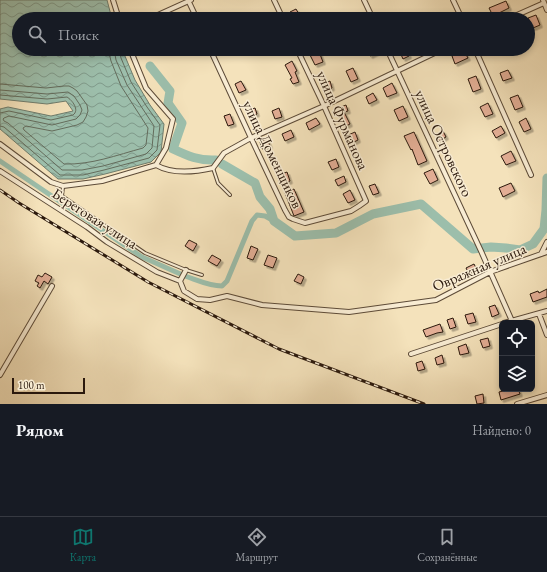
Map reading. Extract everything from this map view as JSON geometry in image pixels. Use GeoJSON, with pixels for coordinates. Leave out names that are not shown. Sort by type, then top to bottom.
{"type":"FeatureCollection","features":[{"type":"Feature","properties":{"kind":"street"},"geometry":{"type":"LineString","coordinates":[[113,0],[117,12]]}},
{"type":"Feature","properties":{"kind":"street"},"geometry":{"type":"LineString","coordinates":[[164,12],[189,0],[194,12]]}},
{"type":"Feature","properties":{"kind":"street"},"geometry":{"type":"LineString","coordinates":[[274,0],[280,12]]}},
{"type":"Feature","properties":{"kind":"street"},"geometry":{"type":"LineString","coordinates":[[364,0],[370,12]]}},
{"type":"Feature","properties":{"kind":"street"},"geometry":{"type":"LineString","coordinates":[[453,0],[459,12]]}},
{"type":"Feature","properties":{"kind":"street"},"geometry":{"type":"LineString","coordinates":[[522,12],[543,1],[547,10]]}},
{"type":"Feature","properties":{"kind":"street"},"geometry":{"type":"LineString","coordinates":[[0,144],[52,182],[63,186],[102,181],[156,165],[166,148],[172,119],[146,88],[133,56]]}},
{"type":"Feature","properties":{"kind":"street","name":"улица Доменщиков"},"geometry":{"type":"LineString","coordinates":[[213,56],[289,217],[305,223],[352,211],[366,201]]}},
{"type":"Feature","properties":{"kind":"street","name":"улица Фурманова"},"geometry":{"type":"LineString","coordinates":[[300,56],[366,201]]}},
{"type":"Feature","properties":{"kind":"street","name":"улица Островского"},"geometry":{"type":"LineString","coordinates":[[390,56],[490,272]]}},
{"type":"Feature","properties":{"kind":"street"},"geometry":{"type":"LineString","coordinates":[[156,165],[163,169],[177,171],[196,172],[213,168],[224,153],[251,138],[324,106],[429,56]]}},
{"type":"Feature","properties":{"kind":"street"},"geometry":{"type":"LineString","coordinates":[[478,56],[531,175]]}},
{"type":"Feature","properties":{"kind":"street","name":"Береговая улица"},"geometry":{"type":"LineString","coordinates":[[0,171],[87,227],[107,242],[157,272],[180,281]]}},
{"type":"Feature","properties":{"kind":"street"},"geometry":{"type":"LineString","coordinates":[[541,254],[547,242]]}},
{"type":"Feature","properties":{"kind":"street","name":"Овражная улица"},"geometry":{"type":"LineString","coordinates":[[180,281],[184,291],[197,299],[210,300],[227,296],[262,305],[349,312],[436,300],[490,272],[547,252]]}},
{"type":"Feature","properties":{"kind":"street"},"geometry":{"type":"LineString","coordinates":[[180,281],[186,270]]}},
{"type":"Feature","properties":{"kind":"street"},"geometry":{"type":"LineString","coordinates":[[490,272],[512,320]]}},
{"type":"Feature","properties":{"kind":"street"},"geometry":{"type":"LineString","coordinates":[[0,375],[52,286]]}},
{"type":"Feature","properties":{"kind":"street"},"geometry":{"type":"LineString","coordinates":[[516,320],[547,311]]}},
{"type":"Feature","properties":{"kind":"street"},"geometry":{"type":"LineString","coordinates":[[539,314],[547,335]]}},
{"type":"Feature","properties":{"kind":"street"},"geometry":{"type":"LineString","coordinates":[[411,354],[499,324]]}},
{"type":"Feature","properties":{"kind":"street"},"geometry":{"type":"LineString","coordinates":[[518,404],[547,395]]}},
{"type":"Feature","properties":{"kind":"lane"},"geometry":{"type":"LineString","coordinates":[[213,168],[218,183],[230,195]]}},
{"type":"Feature","properties":{"kind":"lane"},"geometry":{"type":"LineString","coordinates":[[63,186],[62,196],[145,253],[202,276]]}},
{"type":"Feature","properties":{"kind":"water"},"geometry":{"type":"Polygon","coordinates":[[[0,0],[107,0],[110,12],[12,12],[12,56],[125,56],[135,80],[150,105],[164,124],[161,152],[151,162],[83,179],[58,179],[0,129],[0,109],[8,107],[51,116],[73,111],[66,101],[47,104],[0,99],[0,0]]]}},
{"type":"Feature","properties":{"kind":"building"},"geometry":{"type":"Polygon","coordinates":[[[506,1],[509,8],[501,12],[491,12],[489,8],[506,1]]]}},
{"type":"Feature","properties":{"kind":"building"},"geometry":{"type":"Polygon","coordinates":[[[296,9],[298,12],[290,12],[296,9]]]}},
{"type":"Feature","properties":{"kind":"building"},"geometry":{"type":"Polygon","coordinates":[[[535,15],[540,25],[535,27],[535,15]]]}},
{"type":"Feature","properties":{"kind":"building"},"geometry":{"type":"Polygon","coordinates":[[[310,56],[321,56],[323,62],[315,65],[310,56]]]}},
{"type":"Feature","properties":{"kind":"building"},"geometry":{"type":"Polygon","coordinates":[[[402,56],[409,56],[403,59],[402,56]]]}},
{"type":"Feature","properties":{"kind":"building"},"geometry":{"type":"Polygon","coordinates":[[[452,56],[467,56],[468,58],[455,64],[452,56]]]}},
{"type":"Feature","properties":{"kind":"building"},"geometry":{"type":"Polygon","coordinates":[[[292,61],[297,71],[295,72],[299,82],[293,84],[290,79],[292,78],[285,65],[292,61]]]}},
{"type":"Feature","properties":{"kind":"building"},"geometry":{"type":"Polygon","coordinates":[[[353,68],[358,79],[351,82],[346,71],[353,68]]]}},
{"type":"Feature","properties":{"kind":"building"},"geometry":{"type":"Polygon","coordinates":[[[508,70],[512,78],[503,81],[500,73],[508,70]]]}},
{"type":"Feature","properties":{"kind":"building"},"geometry":{"type":"Polygon","coordinates":[[[476,76],[481,89],[473,92],[468,79],[476,76]]]}},
{"type":"Feature","properties":{"kind":"building"},"geometry":{"type":"Polygon","coordinates":[[[241,81],[246,90],[239,93],[235,84],[241,81]]]}},
{"type":"Feature","properties":{"kind":"building"},"geometry":{"type":"Polygon","coordinates":[[[330,81],[332,88],[326,91],[323,84],[330,81]]]}},
{"type":"Feature","properties":{"kind":"building"},"geometry":{"type":"Polygon","coordinates":[[[392,83],[397,93],[387,97],[383,88],[392,83]]]}},
{"type":"Feature","properties":{"kind":"building"},"geometry":{"type":"Polygon","coordinates":[[[373,93],[377,100],[369,104],[366,97],[373,93]]]}},
{"type":"Feature","properties":{"kind":"building"},"geometry":{"type":"Polygon","coordinates":[[[518,95],[523,107],[515,110],[510,98],[518,95]]]}},
{"type":"Feature","properties":{"kind":"building"},"geometry":{"type":"Polygon","coordinates":[[[488,103],[493,114],[485,117],[480,107],[488,103]]]}},
{"type":"Feature","properties":{"kind":"building"},"geometry":{"type":"Polygon","coordinates":[[[346,105],[348,111],[344,112],[350,124],[344,127],[336,109],[346,105]]]}},
{"type":"Feature","properties":{"kind":"building"},"geometry":{"type":"Polygon","coordinates":[[[403,106],[408,117],[399,121],[394,110],[403,106]]]}},
{"type":"Feature","properties":{"kind":"building"},"geometry":{"type":"Polygon","coordinates":[[[255,108],[257,114],[249,117],[246,111],[255,108]]]}},
{"type":"Feature","properties":{"kind":"building"},"geometry":{"type":"Polygon","coordinates":[[[279,108],[282,117],[275,119],[272,111],[279,108]]]}},
{"type":"Feature","properties":{"kind":"building"},"geometry":{"type":"Polygon","coordinates":[[[230,114],[234,124],[228,126],[224,116],[230,114]]]}},
{"type":"Feature","properties":{"kind":"building"},"geometry":{"type":"Polygon","coordinates":[[[316,118],[320,124],[309,130],[306,123],[316,118]]]}},
{"type":"Feature","properties":{"kind":"building"},"geometry":{"type":"Polygon","coordinates":[[[526,118],[531,129],[524,132],[519,122],[526,118]]]}},
{"type":"Feature","properties":{"kind":"building"},"geometry":{"type":"Polygon","coordinates":[[[501,126],[505,133],[496,138],[492,131],[501,126]]]}},
{"type":"Feature","properties":{"kind":"building"},"geometry":{"type":"Polygon","coordinates":[[[291,130],[294,137],[285,141],[282,134],[291,130]]]}},
{"type":"Feature","properties":{"kind":"building"},"geometry":{"type":"Polygon","coordinates":[[[443,131],[446,137],[439,141],[436,134],[443,131]]]}},
{"type":"Feature","properties":{"kind":"building"},"geometry":{"type":"Polygon","coordinates":[[[355,132],[358,140],[350,144],[346,136],[355,132]]]}},
{"type":"Feature","properties":{"kind":"building"},"geometry":{"type":"Polygon","coordinates":[[[414,132],[427,161],[418,165],[412,149],[411,150],[404,136],[414,132]]]}},
{"type":"Feature","properties":{"kind":"building"},"geometry":{"type":"Polygon","coordinates":[[[267,139],[270,146],[262,149],[260,142],[267,139]]]}},
{"type":"Feature","properties":{"kind":"building"},"geometry":{"type":"Polygon","coordinates":[[[511,151],[516,161],[506,165],[501,156],[511,151]]]}},
{"type":"Feature","properties":{"kind":"building"},"geometry":{"type":"Polygon","coordinates":[[[336,159],[339,167],[332,170],[328,162],[336,159]]]}},
{"type":"Feature","properties":{"kind":"building"},"geometry":{"type":"Polygon","coordinates":[[[433,169],[438,180],[430,184],[424,173],[433,169]]]}},
{"type":"Feature","properties":{"kind":"building"},"geometry":{"type":"Polygon","coordinates":[[[287,172],[290,181],[281,185],[277,176],[287,172]]]}},
{"type":"Feature","properties":{"kind":"building"},"geometry":{"type":"Polygon","coordinates":[[[344,176],[346,182],[338,186],[335,180],[344,176]]]}},
{"type":"Feature","properties":{"kind":"building"},"geometry":{"type":"Polygon","coordinates":[[[511,183],[515,191],[503,197],[499,188],[511,183]]]}},
{"type":"Feature","properties":{"kind":"building"},"geometry":{"type":"Polygon","coordinates":[[[375,184],[379,193],[373,195],[369,186],[375,184]]]}},
{"type":"Feature","properties":{"kind":"building"},"geometry":{"type":"Polygon","coordinates":[[[294,189],[304,212],[294,216],[285,193],[294,189]]]}},
{"type":"Feature","properties":{"kind":"building"},"geometry":{"type":"Polygon","coordinates":[[[350,190],[355,200],[348,203],[343,194],[350,190]]]}},
{"type":"Feature","properties":{"kind":"building"},"geometry":{"type":"Polygon","coordinates":[[[189,240],[197,244],[193,251],[185,246],[189,240]]]}},
{"type":"Feature","properties":{"kind":"building"},"geometry":{"type":"Polygon","coordinates":[[[251,246],[258,249],[253,260],[247,258],[251,246]]]}},
{"type":"Feature","properties":{"kind":"building"},"geometry":{"type":"Polygon","coordinates":[[[212,255],[221,260],[217,266],[208,261],[212,255]]]}},
{"type":"Feature","properties":{"kind":"building"},"geometry":{"type":"Polygon","coordinates":[[[268,255],[277,258],[273,268],[264,265],[268,255]]]}},
{"type":"Feature","properties":{"kind":"building"},"geometry":{"type":"Polygon","coordinates":[[[474,264],[477,270],[469,274],[466,268],[474,264]]]}},
{"type":"Feature","properties":{"kind":"building"},"geometry":{"type":"Polygon","coordinates":[[[45,273],[52,277],[48,284],[44,281],[40,288],[37,286],[39,283],[35,281],[38,275],[42,277],[45,273]]]}},
{"type":"Feature","properties":{"kind":"building"},"geometry":{"type":"Polygon","coordinates":[[[298,274],[304,277],[301,284],[294,281],[298,274]]]}},
{"type":"Feature","properties":{"kind":"building"},"geometry":{"type":"Polygon","coordinates":[[[547,289],[547,297],[533,302],[530,294],[538,291],[539,293],[547,289]]]}},
{"type":"Feature","properties":{"kind":"building"},"geometry":{"type":"Polygon","coordinates":[[[495,305],[499,314],[492,317],[489,307],[495,305]]]}},
{"type":"Feature","properties":{"kind":"building"},"geometry":{"type":"Polygon","coordinates":[[[473,313],[476,322],[468,324],[465,315],[473,313]]]}},
{"type":"Feature","properties":{"kind":"building"},"geometry":{"type":"Polygon","coordinates":[[[453,318],[456,327],[450,329],[447,320],[453,318]]]}},
{"type":"Feature","properties":{"kind":"building"},"geometry":{"type":"Polygon","coordinates":[[[440,324],[443,332],[426,337],[423,330],[440,324]]]}},
{"type":"Feature","properties":{"kind":"building"},"geometry":{"type":"Polygon","coordinates":[[[488,338],[490,346],[483,348],[480,340],[488,338]]]}},
{"type":"Feature","properties":{"kind":"building"},"geometry":{"type":"Polygon","coordinates":[[[466,344],[469,353],[460,355],[458,347],[466,344]]]}},
{"type":"Feature","properties":{"kind":"building"},"geometry":{"type":"Polygon","coordinates":[[[442,355],[444,363],[437,365],[435,358],[442,355]]]}},
{"type":"Feature","properties":{"kind":"building"},"geometry":{"type":"Polygon","coordinates":[[[422,361],[425,369],[418,371],[416,363],[422,361]]]}},
{"type":"Feature","properties":{"kind":"building"},"geometry":{"type":"Polygon","coordinates":[[[499,392],[519,392],[520,394],[501,400],[499,392]]]}},
{"type":"Feature","properties":{"kind":"building"},"geometry":{"type":"Polygon","coordinates":[[[483,394],[484,403],[477,404],[475,396],[483,394]]]}},
{"type":"Feature","properties":{"kind":"waterway"},"geometry":{"type":"LineString","coordinates":[[150,66],[170,91],[168,103],[182,123],[173,149],[194,158],[216,160]]}},
{"type":"Feature","properties":{"kind":"waterway"},"geometry":{"type":"LineString","coordinates":[[0,161],[142,257],[185,276],[212,285],[222,286],[227,281],[252,221],[257,215],[265,216],[274,221]]}},
{"type":"Feature","properties":{"kind":"waterway"},"geometry":{"type":"LineString","coordinates":[[222,164],[255,183],[260,197],[270,209],[274,221],[295,236],[336,233],[373,214],[421,204],[473,249],[491,247],[520,250],[533,244],[544,229],[547,178]]}},
{"type":"Feature","properties":{"kind":"railway"},"geometry":{"type":"LineString","coordinates":[[0,190],[148,282],[279,349],[424,404]]}}]}
